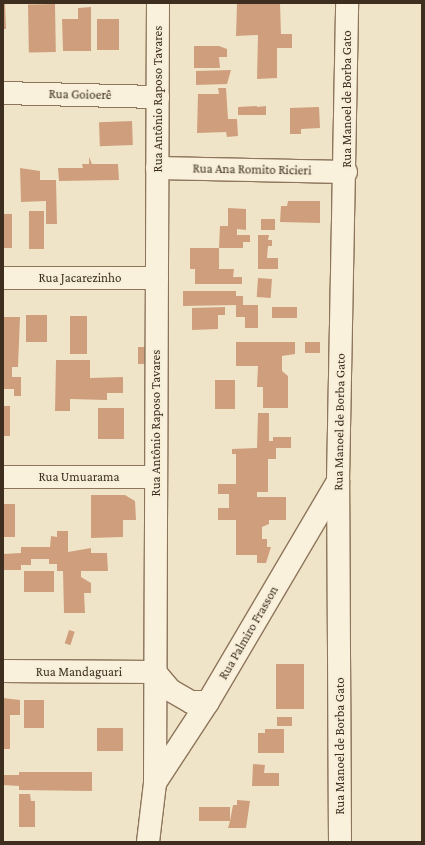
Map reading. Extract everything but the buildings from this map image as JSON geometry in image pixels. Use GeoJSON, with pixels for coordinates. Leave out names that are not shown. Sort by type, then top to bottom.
{"type":"FeatureCollection","features":[{"type":"Feature","properties":{"kind":"street","name":"Rua Antônio Raposo Tavares"},"geometry":{"type":"LineString","coordinates":[[148,842],[154,783],[158,3]]}},
{"type":"Feature","properties":{"kind":"street","name":"Rua Manoel de Borba Gato"},"geometry":{"type":"LineString","coordinates":[[340,842],[338,480],[346,172],[347,3]]}},
{"type":"Feature","properties":{"kind":"street","name":"Rua Goioerê"},"geometry":{"type":"LineString","coordinates":[[3,93],[158,97]]}},
{"type":"Feature","properties":{"kind":"street","name":"Rua Ana Romito Ricieri"},"geometry":{"type":"LineString","coordinates":[[157,168],[346,172]]}},
{"type":"Feature","properties":{"kind":"street","name":"Rua Jacarezinho"},"geometry":{"type":"LineString","coordinates":[[3,278],[157,278]]}},
{"type":"Feature","properties":{"kind":"street","name":"Rua Umuarama"},"geometry":{"type":"LineString","coordinates":[[3,477],[156,477]]}},
{"type":"Feature","properties":{"kind":"street","name":"Rua Palmiro Frasson"},"geometry":{"type":"LineString","coordinates":[[154,783],[208,702],[338,480]]}},
{"type":"Feature","properties":{"kind":"street","name":"Rua Mandaguari"},"geometry":{"type":"LineString","coordinates":[[3,671],[155,672]]}},
{"type":"Feature","properties":{"kind":"street"},"geometry":{"type":"LineString","coordinates":[[155,672],[170,690],[191,702],[208,702]]}}]}
